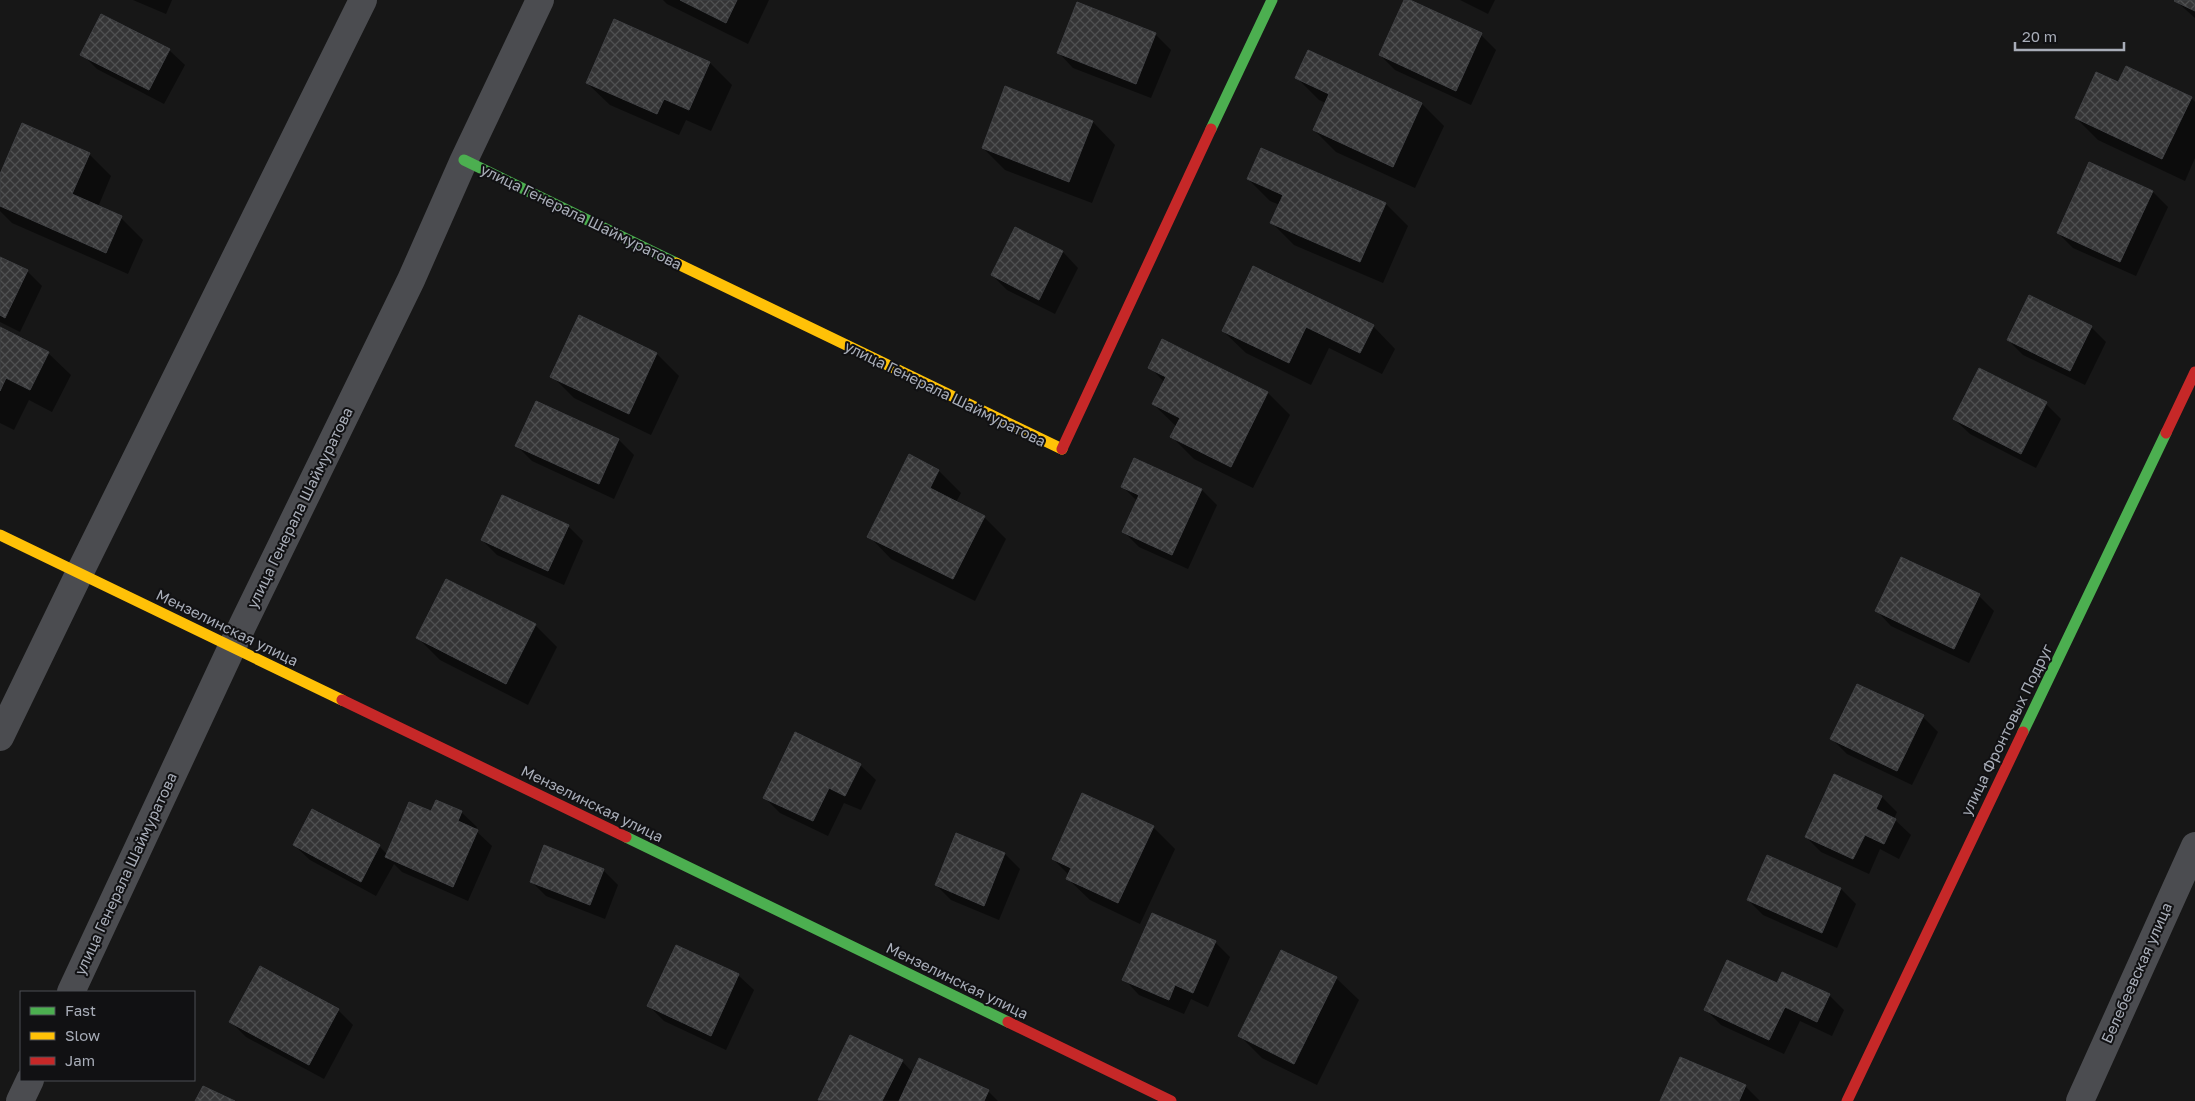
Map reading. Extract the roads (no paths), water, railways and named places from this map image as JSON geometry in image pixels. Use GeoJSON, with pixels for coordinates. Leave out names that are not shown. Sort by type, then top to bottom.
{"type":"FeatureCollection","features":[{"type":"Feature","properties":{"kind":"street"},"geometry":{"type":"LineString","coordinates":[[0,737],[78,574],[363,0]]}},
{"type":"Feature","properties":{"kind":"street","name":"улица Генерала Шаймуратова"},"geometry":{"type":"LineString","coordinates":[[70,991],[232,647],[411,280],[464,160],[540,0]]}},
{"type":"Feature","properties":{"kind":"street","name":"улица Генерала Шаймуратова"},"geometry":{"type":"LineString","coordinates":[[464,160],[1060,450],[1272,0]]}},
{"type":"Feature","properties":{"kind":"street","name":"улица Фронтовых Подруг"},"geometry":{"type":"LineString","coordinates":[[1847,1101],[2195,372]]}},
{"type":"Feature","properties":{"kind":"street","name":"Мензелинская улица"},"geometry":{"type":"LineString","coordinates":[[0,535],[1171,1101]]}},
{"type":"Feature","properties":{"kind":"street","name":"Белебеевская улица"},"geometry":{"type":"LineString","coordinates":[[2080,1101],[2187,884],[2195,846]]}},
{"type":"Feature","properties":{"kind":"street"},"geometry":{"type":"LineString","coordinates":[[20,1101],[30,1081]]}}]}
